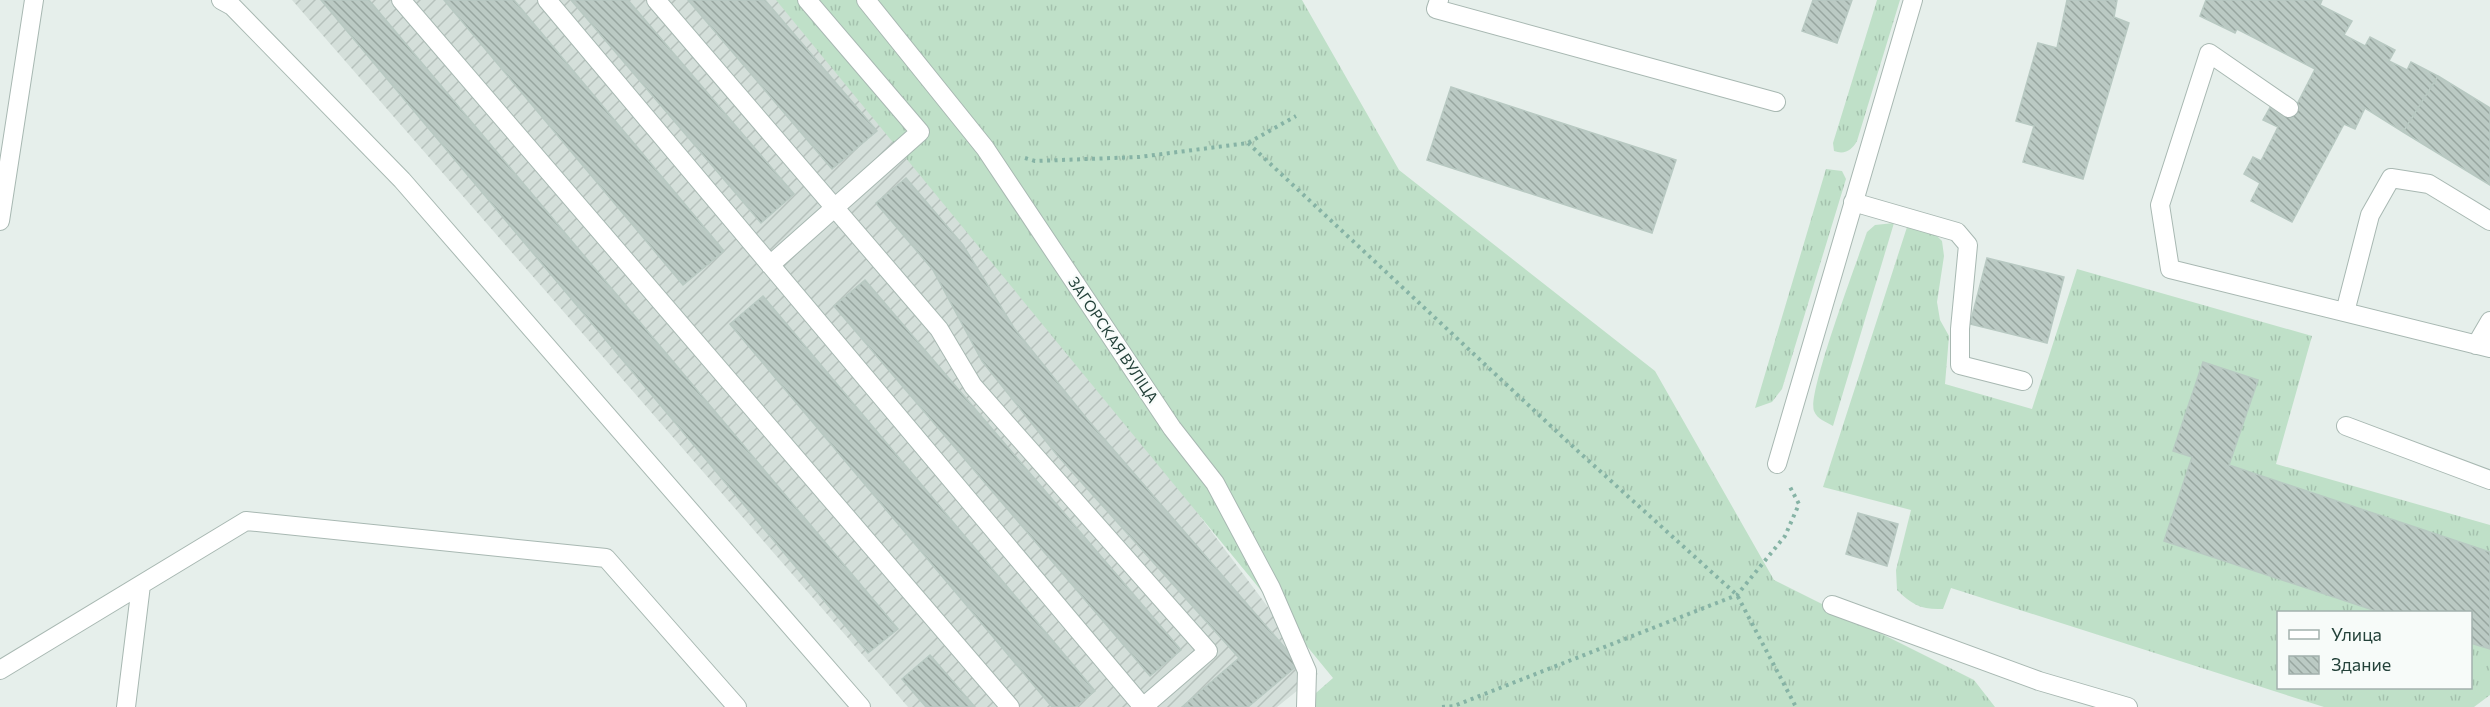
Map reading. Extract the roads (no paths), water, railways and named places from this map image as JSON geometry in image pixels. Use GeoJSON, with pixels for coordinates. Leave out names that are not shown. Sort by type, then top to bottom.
{"type":"FeatureCollection","features":[{"type":"Feature","properties":{"kind":"street"},"geometry":{"type":"LineString","coordinates":[[0,221],[34,0]]}},
{"type":"Feature","properties":{"kind":"street"},"geometry":{"type":"LineString","coordinates":[[221,0],[232,6],[402,180],[861,707]]}},
{"type":"Feature","properties":{"kind":"street"},"geometry":{"type":"LineString","coordinates":[[401,0],[1010,707]]}},
{"type":"Feature","properties":{"kind":"street"},"geometry":{"type":"LineString","coordinates":[[547,0],[1143,707],[1208,651],[973,386],[939,329],[656,0]]}},
{"type":"Feature","properties":{"kind":"street"},"geometry":{"type":"LineString","coordinates":[[770,265],[920,132],[807,0]]}},
{"type":"Feature","properties":{"kind":"street","name":"ЗАГОРСКАЯ ВУЛІЦА"},"geometry":{"type":"LineString","coordinates":[[866,0],[985,148],[1172,428],[1215,483],[1271,588],[1307,671],[1306,707]]}},
{"type":"Feature","properties":{"kind":"street"},"geometry":{"type":"LineString","coordinates":[[1439,0],[1436,9],[1776,102]]}},
{"type":"Feature","properties":{"kind":"street"},"geometry":{"type":"LineString","coordinates":[[1777,464],[1912,0]]}},
{"type":"Feature","properties":{"kind":"street"},"geometry":{"type":"LineString","coordinates":[[2289,108],[2209,53],[2160,205],[2170,269],[2483,347],[2490,321]]}},
{"type":"Feature","properties":{"kind":"street"},"geometry":{"type":"LineString","coordinates":[[2344,312],[2370,214],[2391,178],[2429,184],[2490,221]]}},
{"type":"Feature","properties":{"kind":"street"},"geometry":{"type":"LineString","coordinates":[[1853,202],[1957,232],[1968,246],[1960,329],[1960,365],[2023,381]]}},
{"type":"Feature","properties":{"kind":"street"},"geometry":{"type":"LineString","coordinates":[[2346,426],[2490,480]]}},
{"type":"Feature","properties":{"kind":"street"},"geometry":{"type":"LineString","coordinates":[[0,670],[246,521],[606,558],[737,707]]}},
{"type":"Feature","properties":{"kind":"street"},"geometry":{"type":"LineString","coordinates":[[126,707],[141,585]]}},
{"type":"Feature","properties":{"kind":"street"},"geometry":{"type":"LineString","coordinates":[[1832,604],[2039,681],[2128,707]]}}]}
